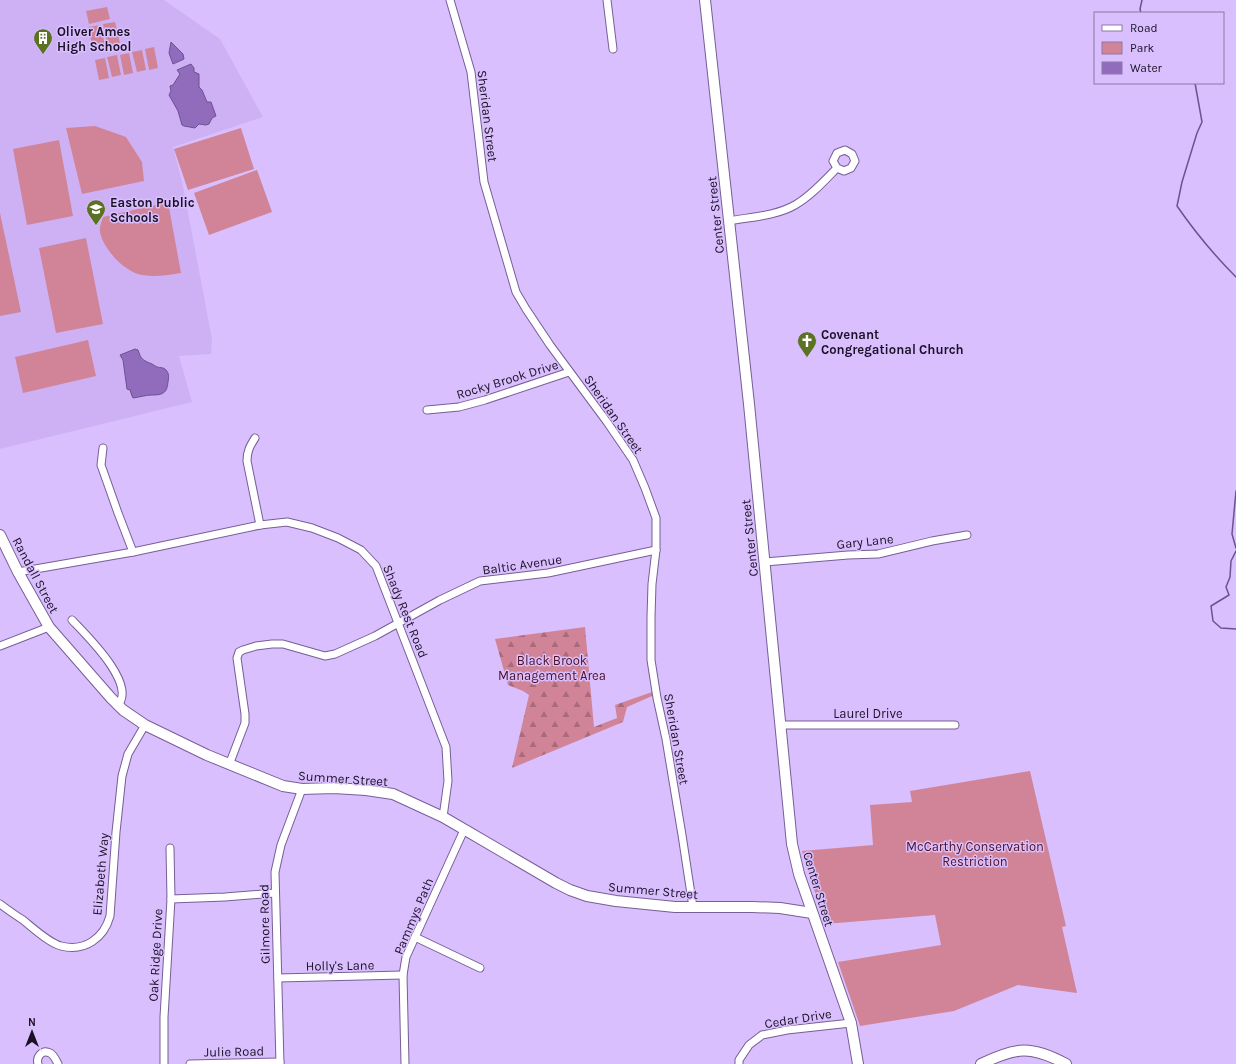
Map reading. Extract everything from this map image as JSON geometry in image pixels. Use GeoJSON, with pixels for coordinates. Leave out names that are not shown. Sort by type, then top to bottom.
{"type":"FeatureCollection","features":[{"type":"Feature","properties":{"kind":"main road","name":"Center Street"},"geometry":{"type":"LineString","coordinates":[[705,0],[749,404],[792,844],[799,874],[851,1023],[858,1064]]}},
{"type":"Feature","properties":{"kind":"main road","name":"Randall Street"},"geometry":{"type":"LineString","coordinates":[[0,536],[18,572],[49,627]]}},
{"type":"Feature","properties":{"kind":"main road","name":"Summer Street"},"geometry":{"type":"LineString","coordinates":[[49,627],[111,698],[145,725],[229,765],[283,786],[366,790],[393,794],[443,817],[556,883],[587,896],[675,908],[780,908],[812,913]]}},
{"type":"Feature","properties":{"kind":"main road"},"geometry":{"type":"LineString","coordinates":[[981,1064],[1002,1054],[1025,1050],[1048,1055],[1066,1064]]}},
{"type":"Feature","properties":{"kind":"street","name":"Sheridan Street"},"geometry":{"type":"LineString","coordinates":[[450,0],[471,72],[484,182],[516,292],[569,372],[607,422],[633,460],[656,518],[656,550],[652,584],[650,639],[657,698],[666,739],[693,907]]}},
{"type":"Feature","properties":{"kind":"street"},"geometry":{"type":"LineString","coordinates":[[607,0],[613,49]]}},
{"type":"Feature","properties":{"kind":"street"},"geometry":{"type":"LineString","coordinates":[[729,221],[775,213],[793,206],[809,195],[837,168]]}},
{"type":"Feature","properties":{"kind":"street","name":"Rocky Brook Drive"},"geometry":{"type":"LineString","coordinates":[[427,410],[459,407],[485,400],[569,372]]}},
{"type":"Feature","properties":{"kind":"street"},"geometry":{"type":"LineString","coordinates":[[255,438],[249,448],[247,461],[260,525]]}},
{"type":"Feature","properties":{"kind":"street"},"geometry":{"type":"LineString","coordinates":[[102,448],[101,465],[133,552]]}},
{"type":"Feature","properties":{"kind":"street","name":"Shady Rest Road"},"geometry":{"type":"LineString","coordinates":[[18,572],[133,552],[260,525],[287,522],[312,528],[338,538],[361,550],[376,566],[446,747],[448,781],[443,817]]}},
{"type":"Feature","properties":{"kind":"street","name":"Gary Lane"},"geometry":{"type":"LineString","coordinates":[[764,562],[878,554],[932,541],[967,535]]}},
{"type":"Feature","properties":{"kind":"street","name":"Baltic Avenue"},"geometry":{"type":"LineString","coordinates":[[229,765],[245,723],[238,669],[238,652],[256,646],[283,644],[325,656],[336,654],[398,624],[440,600],[480,581],[548,573],[656,550]]}},
{"type":"Feature","properties":{"kind":"street"},"geometry":{"type":"LineString","coordinates":[[72,620],[98,648],[120,681],[122,696],[118,705]]}},
{"type":"Feature","properties":{"kind":"street"},"geometry":{"type":"LineString","coordinates":[[0,646],[49,627]]}},
{"type":"Feature","properties":{"kind":"street","name":"Elizabeth Way"},"geometry":{"type":"LineString","coordinates":[[0,904],[60,946],[78,947],[99,938],[107,927],[110,916],[117,816],[122,776],[128,754],[145,725]]}},
{"type":"Feature","properties":{"kind":"street","name":"Laurel Drive"},"geometry":{"type":"LineString","coordinates":[[781,725],[955,725]]}},
{"type":"Feature","properties":{"kind":"street","name":"Gilmore Road"},"geometry":{"type":"LineString","coordinates":[[280,1063],[275,872],[281,845],[302,788]]}},
{"type":"Feature","properties":{"kind":"street","name":"Pammys Path"},"geometry":{"type":"LineString","coordinates":[[405,1064],[404,975],[406,957],[464,830]]}},
{"type":"Feature","properties":{"kind":"street","name":"Oak Ridge Drive"},"geometry":{"type":"LineString","coordinates":[[164,1064],[164,1017],[171,899],[170,848]]}},
{"type":"Feature","properties":{"kind":"street"},"geometry":{"type":"LineString","coordinates":[[171,899],[275,893]]}},
{"type":"Feature","properties":{"kind":"street"},"geometry":{"type":"LineString","coordinates":[[415,937],[480,968]]}},
{"type":"Feature","properties":{"kind":"street","name":"Holly's Lane"},"geometry":{"type":"LineString","coordinates":[[278,978],[404,975]]}},
{"type":"Feature","properties":{"kind":"street","name":"Cedar Drive"},"geometry":{"type":"LineString","coordinates":[[739,1064],[739,1060],[748,1045],[762,1035],[787,1030],[851,1023]]}},
{"type":"Feature","properties":{"kind":"street"},"geometry":{"type":"LineString","coordinates":[[38,1064],[39,1056],[45,1052],[54,1056],[58,1064],[63,1064]]}},
{"type":"Feature","properties":{"kind":"street","name":"Julie Road"},"geometry":{"type":"LineString","coordinates":[[190,1064],[280,1063]]}},
{"type":"Feature","properties":{"kind":"shaded area","name":"Easton Public Schools"},"geometry":{"type":"Polygon","coordinates":[[[0,0],[164,0],[220,39],[263,117],[173,147],[183,186],[212,339],[211,354],[179,356],[192,402],[0,449],[0,0]]]}},
{"type":"Feature","properties":{"kind":"green space"},"geometry":{"type":"Polygon","coordinates":[[[107,7],[110,19],[89,24],[86,11],[107,7]]]}},
{"type":"Feature","properties":{"kind":"green space"},"geometry":{"type":"Polygon","coordinates":[[[115,22],[120,43],[107,46],[103,24],[115,22]]]}},
{"type":"Feature","properties":{"kind":"green space"},"geometry":{"type":"Polygon","coordinates":[[[101,25],[105,46],[93,49],[88,27],[101,25]]]}},
{"type":"Feature","properties":{"kind":"green space"},"geometry":{"type":"Polygon","coordinates":[[[154,47],[158,68],[149,70],[145,49],[154,47]]]}},
{"type":"Feature","properties":{"kind":"green space"},"geometry":{"type":"Polygon","coordinates":[[[142,50],[146,70],[137,72],[132,52],[142,50]]]}},
{"type":"Feature","properties":{"kind":"green space"},"geometry":{"type":"Polygon","coordinates":[[[129,53],[133,73],[124,75],[120,55],[129,53]]]}},
{"type":"Feature","properties":{"kind":"green space"},"geometry":{"type":"Polygon","coordinates":[[[117,55],[121,75],[112,77],[107,57],[117,55]]]}},
{"type":"Feature","properties":{"kind":"green space"},"geometry":{"type":"Polygon","coordinates":[[[105,58],[109,78],[99,80],[95,60],[105,58]]]}},
{"type":"Feature","properties":{"kind":"green space"},"geometry":{"type":"Polygon","coordinates":[[[95,126],[126,137],[142,162],[144,181],[82,194],[66,128],[95,126]]]}},
{"type":"Feature","properties":{"kind":"green space"},"geometry":{"type":"Polygon","coordinates":[[[241,128],[254,169],[188,190],[174,149],[241,128]]]}},
{"type":"Feature","properties":{"kind":"green space"},"geometry":{"type":"Polygon","coordinates":[[[59,140],[73,216],[27,225],[13,149],[59,140]]]}},
{"type":"Feature","properties":{"kind":"green space"},"geometry":{"type":"Polygon","coordinates":[[[257,170],[272,212],[209,235],[194,193],[257,170]]]}},
{"type":"Feature","properties":{"kind":"green space"},"geometry":{"type":"Polygon","coordinates":[[[168,202],[181,273],[149,276],[138,274],[126,268],[114,257],[105,245],[100,230],[103,217],[168,202]]]}},
{"type":"Feature","properties":{"kind":"green space"},"geometry":{"type":"Polygon","coordinates":[[[0,213],[21,312],[0,316],[0,213]]]}},
{"type":"Feature","properties":{"kind":"green space"},"geometry":{"type":"Polygon","coordinates":[[[86,238],[103,324],[56,333],[39,248],[86,238]]]}},
{"type":"Feature","properties":{"kind":"green space"},"geometry":{"type":"Polygon","coordinates":[[[88,340],[96,376],[23,393],[15,357],[88,340]]]}},
{"type":"Feature","properties":{"kind":"green space","name":"Black Brook Management Area"},"geometry":{"type":"Polygon","coordinates":[[[585,627],[594,727],[617,718],[615,705],[652,692],[652,696],[627,707],[623,722],[512,768],[529,695],[508,685],[495,639],[585,627]]]}},
{"type":"Feature","properties":{"kind":"green space","name":"McCarthy Conservation Restriction"},"geometry":{"type":"Polygon","coordinates":[[[1030,771],[1066,926],[1062,927],[1077,993],[1018,985],[954,1011],[860,1026],[838,962],[941,945],[935,915],[825,924],[802,851],[873,845],[870,805],[912,802],[910,791],[1030,771]]]}},
{"type":"Feature","properties":{"kind":"water"},"geometry":{"type":"Polygon","coordinates":[[[171,42],[183,54],[184,59],[173,64],[169,53],[171,42]]]}},
{"type":"Feature","properties":{"kind":"water"},"geometry":{"type":"Polygon","coordinates":[[[191,64],[194,68],[194,72],[199,74],[199,87],[202,90],[207,102],[211,102],[216,116],[212,118],[209,124],[199,124],[195,128],[182,125],[178,111],[169,95],[171,91],[170,86],[173,85],[180,74],[177,70],[191,64]]]}},
{"type":"Feature","properties":{"kind":"water"},"geometry":{"type":"Polygon","coordinates":[[[135,349],[138,350],[144,360],[157,367],[164,368],[167,371],[167,389],[164,393],[133,398],[130,390],[127,389],[123,360],[120,355],[135,349]]]}},
{"type":"Feature","properties":{"kind":"waterway"},"geometry":{"type":"LineString","coordinates":[[1141,12],[1142,0]]}},
{"type":"Feature","properties":{"kind":"waterway"},"geometry":{"type":"LineString","coordinates":[[1195,84],[1202,122],[1197,133],[1182,182],[1177,206],[1205,243],[1236,277]]}},
{"type":"Feature","properties":{"kind":"waterway"},"geometry":{"type":"LineString","coordinates":[[1236,491],[1232,534],[1236,548]]}},
{"type":"Feature","properties":{"kind":"waterway"},"geometry":{"type":"LineString","coordinates":[[1236,551],[1231,561],[1230,577],[1226,587],[1229,595],[1211,606],[1213,621],[1221,628],[1236,629]]}},
{"type":"Feature","properties":{"kind":"place","name":"Oliver Ames High School"},"geometry":{"type":"Point","coordinates":[43,55]}},
{"type":"Feature","properties":{"kind":"place","name":"Easton Public Schools"},"geometry":{"type":"Point","coordinates":[96,226]}},
{"type":"Feature","properties":{"kind":"place","name":"Covenant Congregational Church"},"geometry":{"type":"Point","coordinates":[807,358]}}]}
